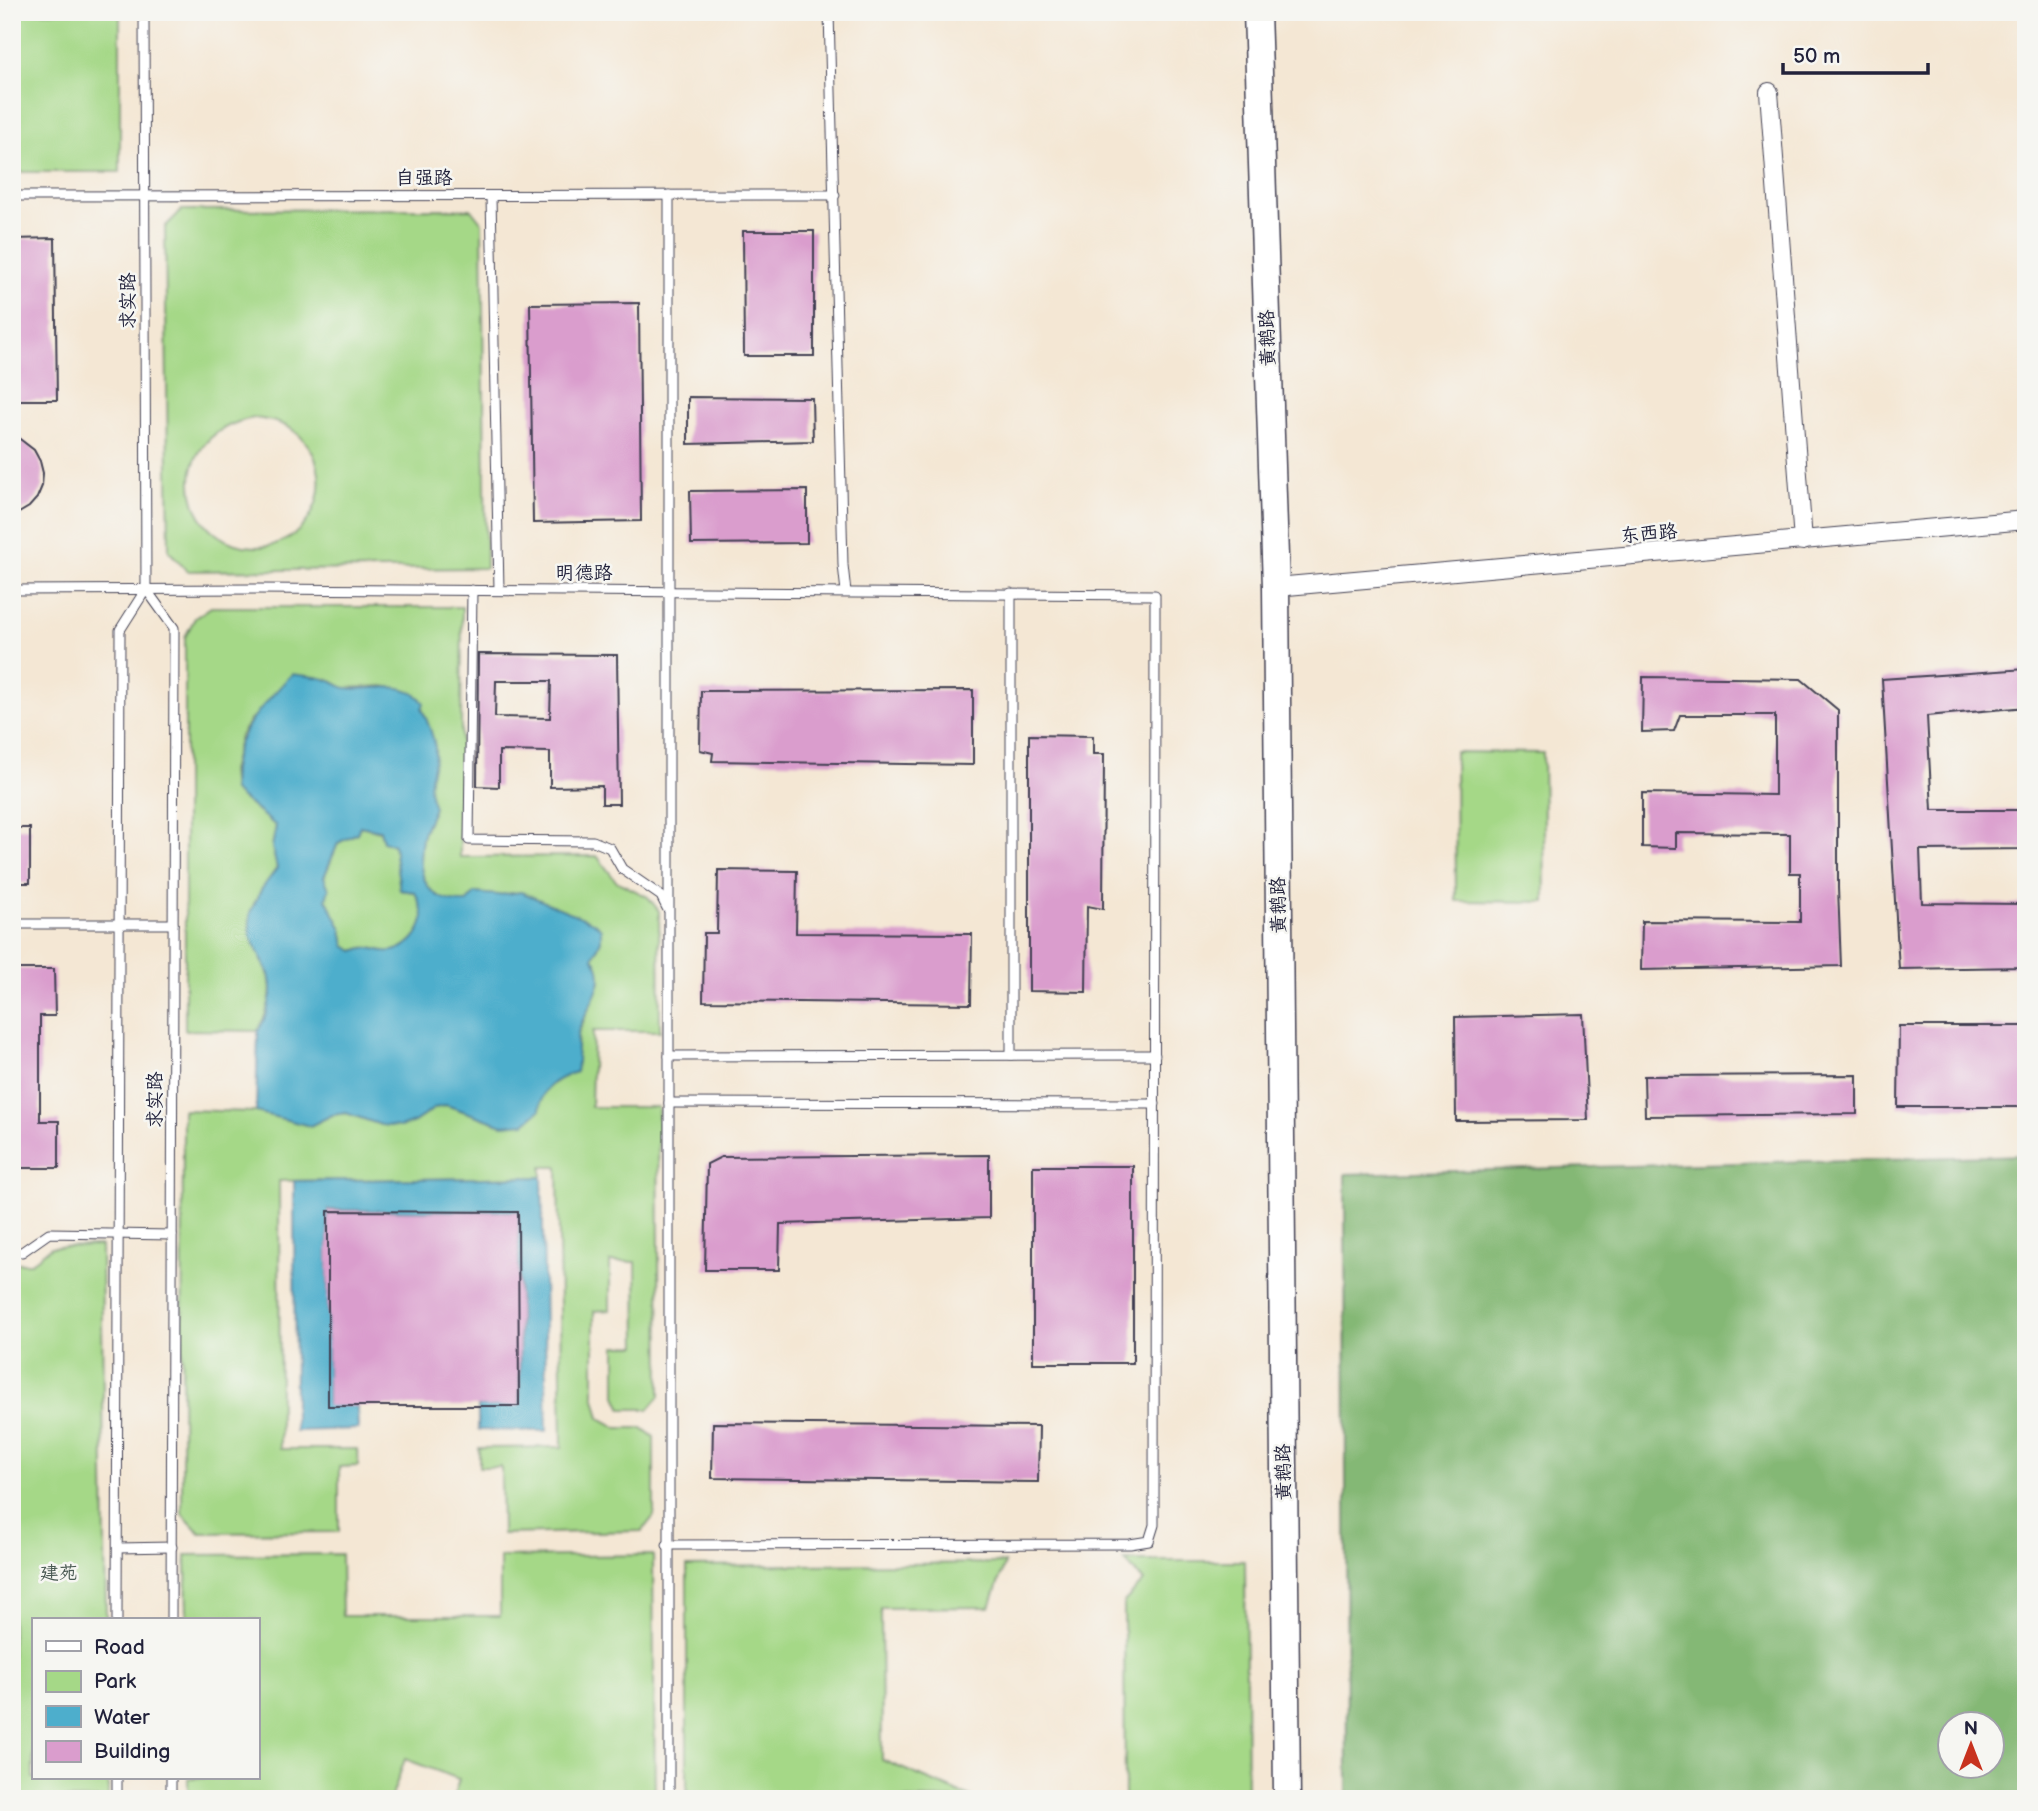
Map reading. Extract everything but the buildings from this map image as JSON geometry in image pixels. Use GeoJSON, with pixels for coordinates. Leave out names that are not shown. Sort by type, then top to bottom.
{"type":"FeatureCollection","features":[{"type":"Feature","properties":{"kind":"street","name":"黄鹅路"},"geometry":{"type":"LineString","coordinates":[[1257,12],[1276,587],[1287,1799]]}},
{"type":"Feature","properties":{"kind":"street"},"geometry":{"type":"LineString","coordinates":[[1769,92],[1803,541]]}},
{"type":"Feature","properties":{"kind":"street","name":"东西路"},"geometry":{"type":"LineString","coordinates":[[1276,587],[2026,520]]}},
{"type":"Feature","properties":{"kind":"lane","name":"求实路"},"geometry":{"type":"LineString","coordinates":[[117,1618],[120,630],[146,589],[144,12]]}},
{"type":"Feature","properties":{"kind":"lane"},"geometry":{"type":"LineString","coordinates":[[829,12],[843,565],[846,592]]}},
{"type":"Feature","properties":{"kind":"lane"},"geometry":{"type":"LineString","coordinates":[[491,195],[499,590]]}},
{"type":"Feature","properties":{"kind":"lane"},"geometry":{"type":"LineString","coordinates":[[669,195],[669,1799]]}},
{"type":"Feature","properties":{"kind":"lane","name":"自强路"},"geometry":{"type":"LineString","coordinates":[[12,196],[835,195]]}},
{"type":"Feature","properties":{"kind":"lane","name":"求实路"},"geometry":{"type":"LineString","coordinates":[[146,589],[174,628],[171,1618]]}},
{"type":"Feature","properties":{"kind":"lane","name":"明德路"},"geometry":{"type":"LineString","coordinates":[[12,590],[499,590],[1155,595],[1155,1055]]}},
{"type":"Feature","properties":{"kind":"lane"},"geometry":{"type":"LineString","coordinates":[[472,590],[470,840],[593,841],[610,848],[622,869],[661,896],[669,912]]}},
{"type":"Feature","properties":{"kind":"lane"},"geometry":{"type":"LineString","coordinates":[[1012,593],[1012,1055]]}},
{"type":"Feature","properties":{"kind":"lane"},"geometry":{"type":"LineString","coordinates":[[12,924],[173,924]]}},
{"type":"Feature","properties":{"kind":"lane"},"geometry":{"type":"LineString","coordinates":[[667,1545],[1130,1544],[1149,1541],[1154,1525],[1155,1055],[669,1056]]}},
{"type":"Feature","properties":{"kind":"lane"},"geometry":{"type":"LineString","coordinates":[[669,1103],[1155,1104]]}},
{"type":"Feature","properties":{"kind":"lane"},"geometry":{"type":"LineString","coordinates":[[12,1252],[22,1252],[49,1233],[172,1234]]}},
{"type":"Feature","properties":{"kind":"lane"},"geometry":{"type":"LineString","coordinates":[[118,1548],[172,1548]]}},
{"type":"Feature","properties":{"kind":"lane"},"geometry":{"type":"LineString","coordinates":[[117,1780],[117,1799]]}},
{"type":"Feature","properties":{"kind":"lane"},"geometry":{"type":"LineString","coordinates":[[171,1780],[171,1799]]}},
{"type":"Feature","properties":{"kind":"green space"},"geometry":{"type":"Polygon","coordinates":[[[12,12],[120,12],[120,172],[12,172],[12,12]]]}},
{"type":"Feature","properties":{"kind":"green space"},"geometry":{"type":"Polygon","coordinates":[[[471,209],[482,223],[486,568],[187,571],[169,551],[165,227],[182,210],[471,209]],[[254,418],[222,429],[202,447],[192,470],[192,494],[200,516],[216,534],[239,545],[268,546],[290,537],[307,521],[317,498],[319,473],[311,450],[294,431],[285,425],[254,418]]]}},
{"type":"Feature","properties":{"kind":"green space"},"geometry":{"type":"Polygon","coordinates":[[[211,607],[462,607],[460,857],[597,856],[616,881],[648,897],[659,911],[660,1031],[593,1031],[591,1107],[658,1107],[660,1396],[649,1409],[622,1409],[616,1396],[616,1346],[637,1346],[636,1262],[610,1262],[610,1310],[594,1311],[594,1394],[600,1418],[618,1428],[642,1428],[654,1437],[654,1516],[642,1531],[502,1534],[501,1467],[479,1467],[479,1448],[562,1447],[558,1167],[542,1167],[542,1177],[279,1181],[280,1449],[357,1449],[358,1466],[339,1467],[339,1532],[200,1533],[182,1514],[183,1110],[256,1112],[310,1126],[332,1115],[346,1113],[381,1125],[414,1122],[435,1108],[446,1105],[503,1125],[540,1098],[544,1091],[561,1077],[577,1048],[578,1034],[601,980],[593,958],[601,940],[592,922],[521,892],[498,895],[475,893],[467,902],[441,898],[433,892],[426,884],[420,851],[424,830],[434,807],[428,794],[428,777],[432,763],[422,709],[406,690],[383,686],[344,688],[327,679],[251,719],[240,736],[231,771],[233,791],[276,826],[272,847],[277,868],[257,897],[250,916],[253,939],[270,980],[269,1003],[264,1017],[258,1031],[185,1030],[185,637],[195,618],[211,607]]]}},
{"type":"Feature","properties":{"kind":"green space"},"geometry":{"type":"Polygon","coordinates":[[[1455,752],[1543,753],[1545,902],[1456,901],[1455,752]]]}},
{"type":"Feature","properties":{"kind":"green space"},"geometry":{"type":"Polygon","coordinates":[[[360,826],[380,831],[383,841],[394,845],[400,890],[415,892],[422,909],[422,925],[416,935],[403,947],[393,951],[366,948],[354,951],[345,946],[342,929],[326,899],[324,877],[338,843],[357,833],[360,826]]]}},
{"type":"Feature","properties":{"kind":"green space"},"geometry":{"type":"Polygon","coordinates":[[[2026,1155],[2026,1799],[1347,1799],[1345,1174],[2026,1155]]]}},
{"type":"Feature","properties":{"kind":"green space","name":"建苑"},"geometry":{"type":"Polygon","coordinates":[[[101,1246],[106,1618],[32,1618],[32,1780],[108,1780],[108,1799],[12,1799],[12,1263],[31,1263],[51,1247],[101,1246]]]}},
{"type":"Feature","properties":{"kind":"green space"},"geometry":{"type":"Polygon","coordinates":[[[341,1554],[342,1616],[500,1616],[500,1557],[653,1555],[655,1799],[453,1799],[459,1779],[405,1759],[391,1799],[191,1799],[188,1795],[188,1780],[259,1780],[259,1618],[187,1618],[186,1555],[341,1554]]]}},
{"type":"Feature","properties":{"kind":"green space"},"geometry":{"type":"Polygon","coordinates":[[[1125,1561],[1245,1561],[1247,1799],[1125,1799],[1124,1602],[1144,1581],[1125,1561]]]}},
{"type":"Feature","properties":{"kind":"green space"},"geometry":{"type":"Polygon","coordinates":[[[1005,1563],[990,1607],[881,1608],[882,1760],[975,1799],[687,1799],[687,1566],[1005,1563]]]}},
{"type":"Feature","properties":{"kind":"water"},"geometry":{"type":"Polygon","coordinates":[[[292,674],[317,677],[346,688],[388,687],[408,690],[424,703],[422,709],[435,747],[429,789],[434,807],[423,834],[420,851],[426,884],[433,892],[441,898],[467,902],[475,893],[498,895],[521,892],[593,922],[601,929],[601,940],[593,958],[600,976],[599,986],[578,1033],[576,1072],[550,1085],[543,1095],[540,1110],[525,1123],[503,1125],[446,1105],[400,1127],[381,1125],[346,1113],[332,1115],[310,1126],[256,1112],[258,1031],[266,1016],[272,991],[269,974],[250,936],[250,913],[261,890],[277,868],[272,847],[276,826],[233,791],[233,772],[235,755],[248,726],[292,674]],[[360,826],[357,833],[338,843],[324,877],[329,889],[326,899],[342,929],[345,946],[354,951],[366,948],[393,951],[408,944],[422,925],[422,909],[415,892],[400,890],[394,845],[383,841],[380,830],[360,826]]]}},
{"type":"Feature","properties":{"kind":"water"},"geometry":{"type":"Polygon","coordinates":[[[542,1177],[547,1431],[478,1430],[478,1406],[520,1405],[518,1212],[328,1210],[328,1405],[357,1406],[358,1429],[295,1431],[294,1181],[542,1177]]]}}]}
